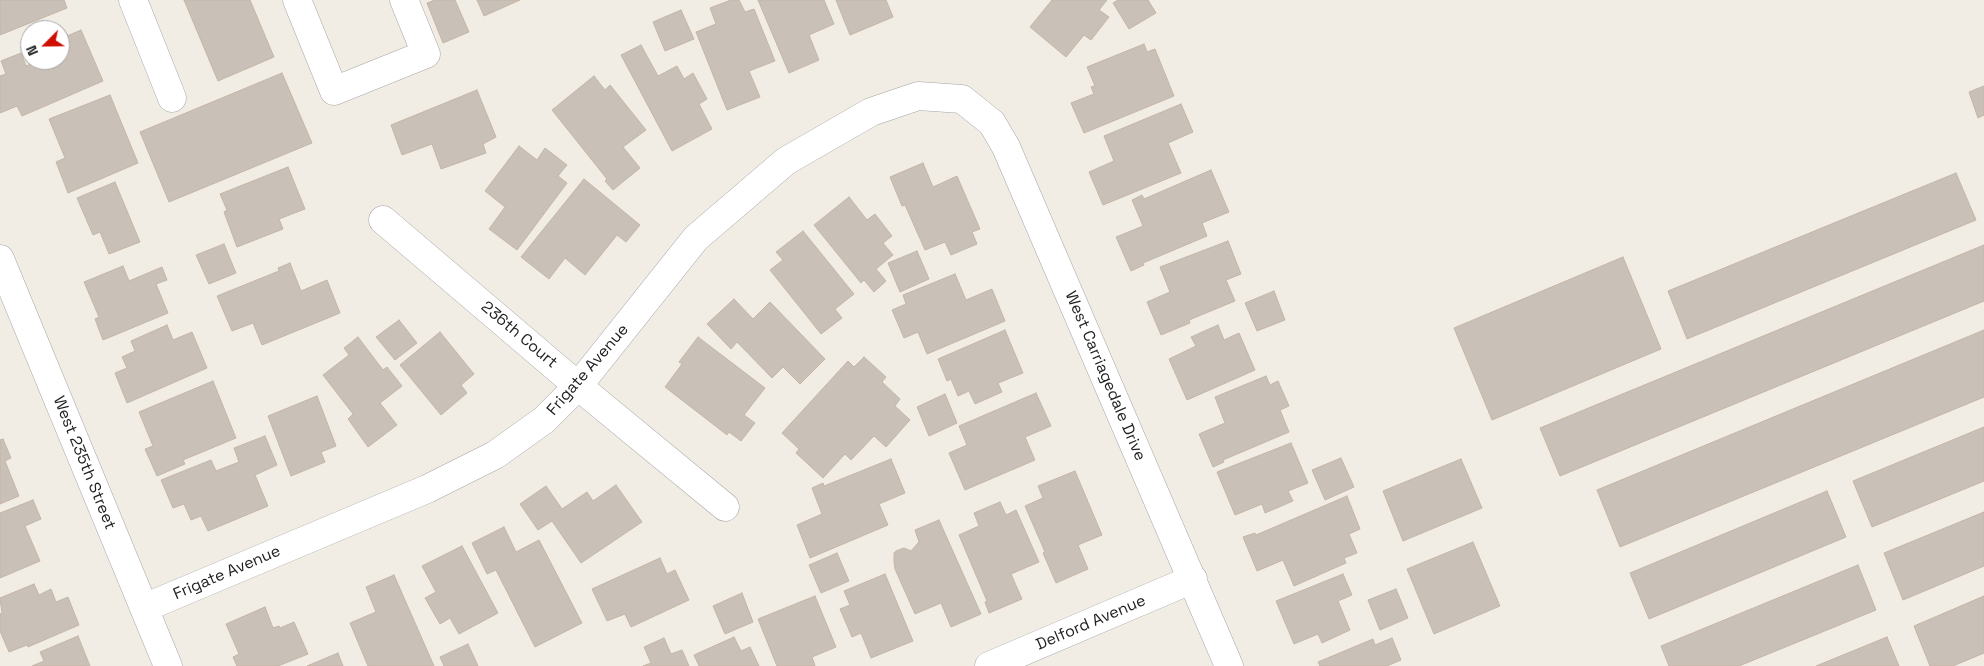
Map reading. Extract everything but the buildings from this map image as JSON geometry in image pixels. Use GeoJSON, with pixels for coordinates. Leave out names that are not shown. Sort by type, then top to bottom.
{"type":"FeatureCollection","features":[{"type":"Feature","properties":{"kind":"street"},"geometry":{"type":"LineString","coordinates":[[133,0],[172,98]]}},
{"type":"Feature","properties":{"kind":"street"},"geometry":{"type":"LineString","coordinates":[[297,0],[334,91],[426,54],[404,0]]}},
{"type":"Feature","properties":{"kind":"street","name":"Frigate Avenue"},"geometry":{"type":"LineString","coordinates":[[144,608],[427,489],[495,455],[544,420],[578,386],[696,238],[786,161],[871,112],[918,96],[962,99]]}},
{"type":"Feature","properties":{"kind":"street","name":"West Carriagedale Drive"},"geometry":{"type":"LineString","coordinates":[[962,99],[992,123],[1006,147],[1193,579],[1228,666]]}},
{"type":"Feature","properties":{"kind":"street","name":"236th Court"},"geometry":{"type":"LineString","coordinates":[[383,220],[578,386],[725,507]]}},
{"type":"Feature","properties":{"kind":"street","name":"West 235th Street"},"geometry":{"type":"LineString","coordinates":[[0,259],[168,666]]}},
{"type":"Feature","properties":{"kind":"street","name":"Delford Avenue"},"geometry":{"type":"LineString","coordinates":[[989,666],[1193,579]]}}]}
